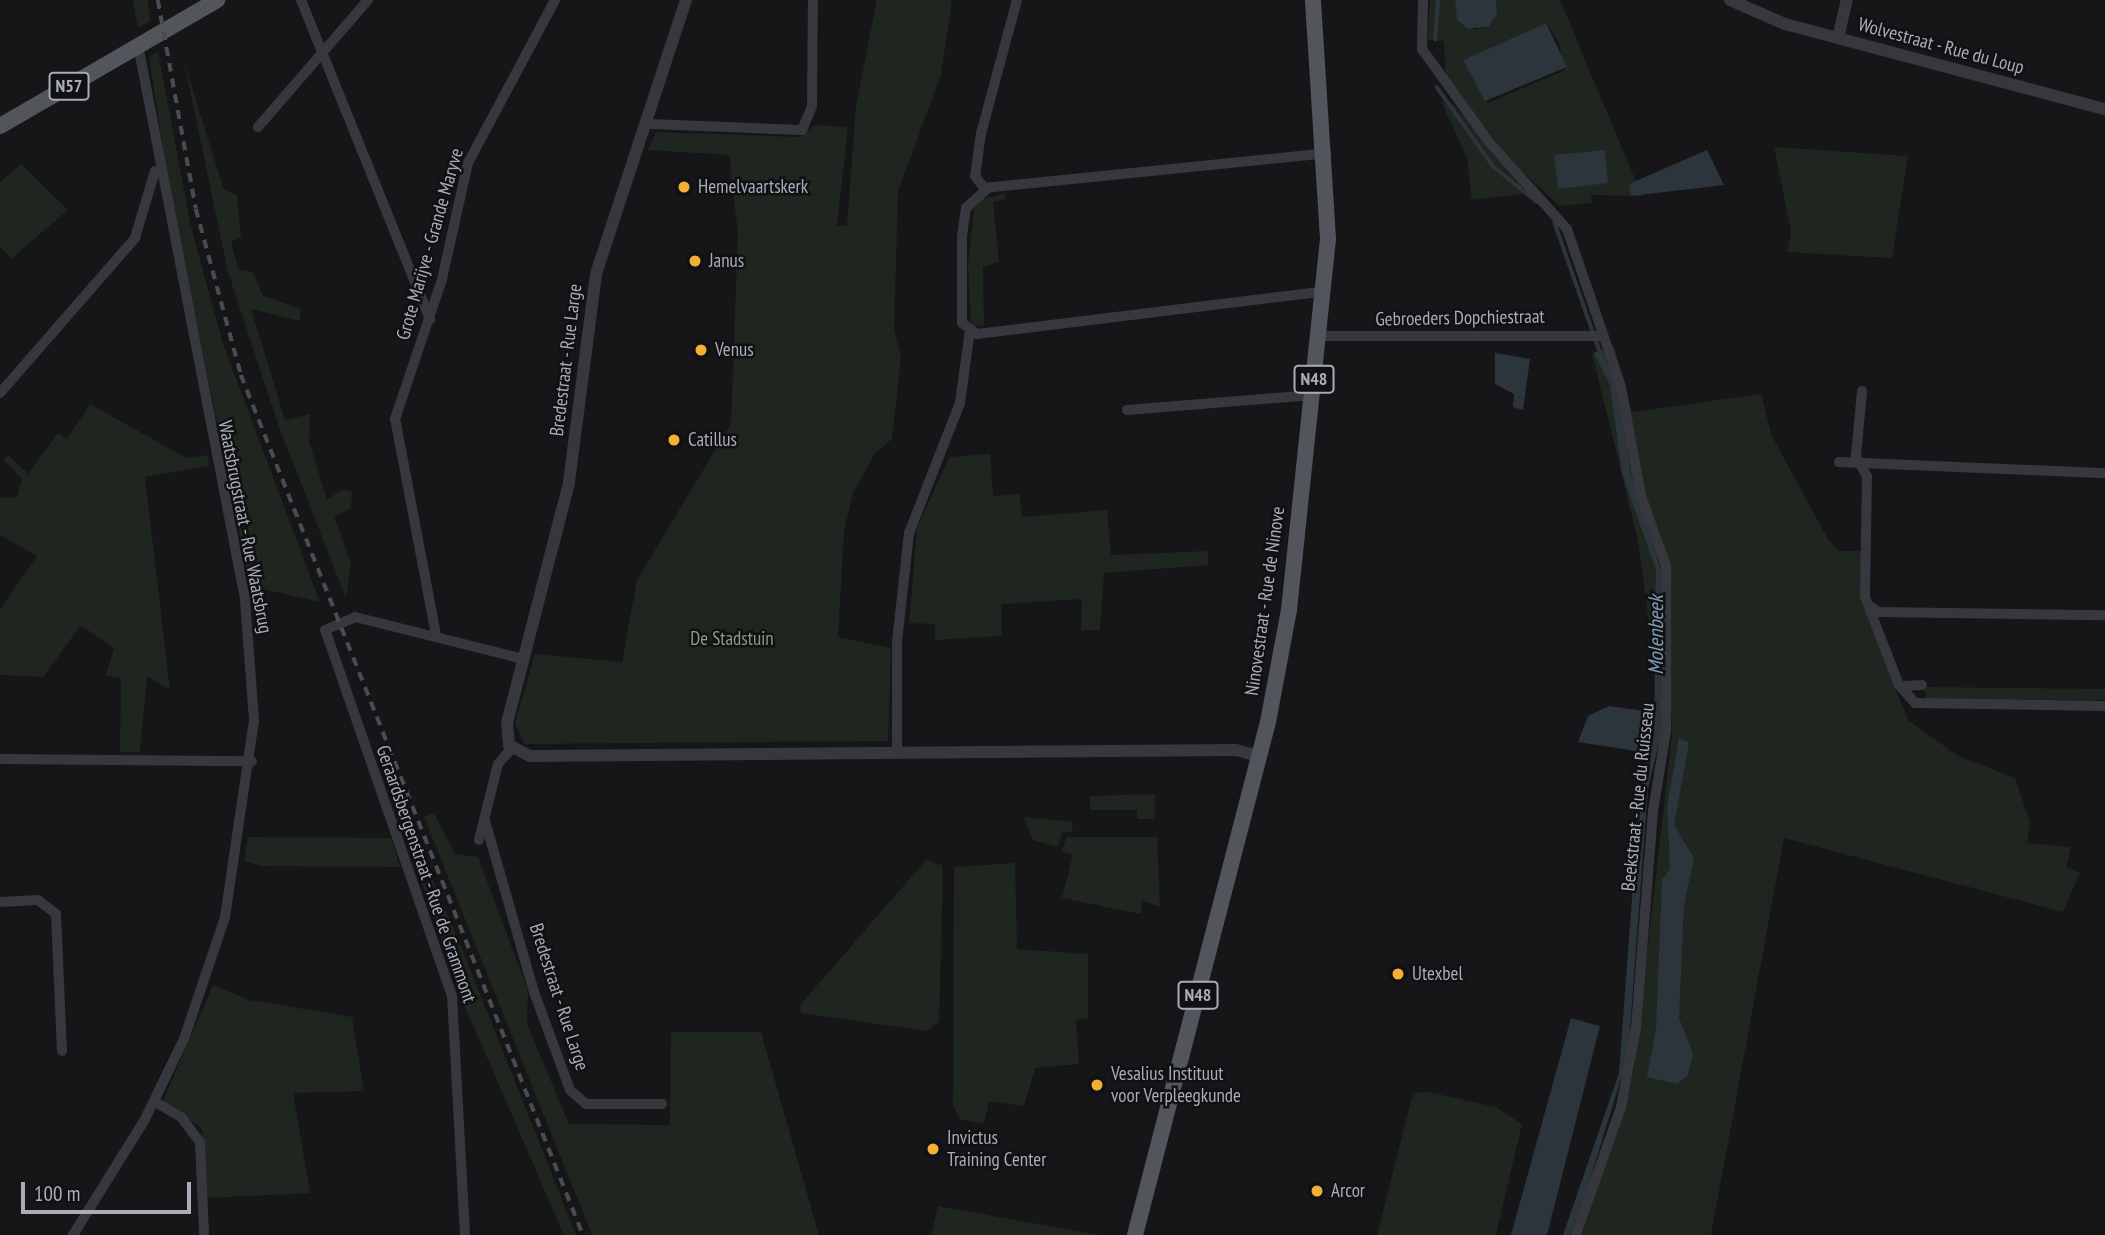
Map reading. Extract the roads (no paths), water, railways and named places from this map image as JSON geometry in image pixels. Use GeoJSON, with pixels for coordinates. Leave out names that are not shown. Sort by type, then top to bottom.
{"type":"FeatureCollection","features":[{"type":"Feature","properties":{"kind":"main road","name":"N57"},"geometry":{"type":"LineString","coordinates":[[0,126],[218,0]]}},
{"type":"Feature","properties":{"kind":"main road","name":"Ninovestraat - Rue de Ninove"},"geometry":{"type":"LineString","coordinates":[[1135,1235],[1259,755],[1287,623],[1328,239],[1326,153],[1314,0]]}},
{"type":"Feature","properties":{"kind":"street"},"geometry":{"type":"LineString","coordinates":[[301,0],[430,320]]}},
{"type":"Feature","properties":{"kind":"street"},"geometry":{"type":"LineString","coordinates":[[258,127],[368,0]]}},
{"type":"Feature","properties":{"kind":"street","name":"Grote Marijve - Grande Maryve"},"geometry":{"type":"LineString","coordinates":[[436,635],[395,419],[430,320],[468,163],[555,0]]}},
{"type":"Feature","properties":{"kind":"street","name":"Bredestraat - Rue Large"},"geometry":{"type":"LineString","coordinates":[[479,840],[498,764],[512,748],[506,732],[569,483],[596,274],[650,124],[686,0]]}},
{"type":"Feature","properties":{"kind":"street"},"geometry":{"type":"LineString","coordinates":[[650,124],[802,130],[812,106],[813,0]]}},
{"type":"Feature","properties":{"kind":"street"},"geometry":{"type":"LineString","coordinates":[[986,188],[975,176],[981,133],[1017,0]]}},
{"type":"Feature","properties":{"kind":"street","name":"Beekstraat - Rue du Ruisseau"},"geometry":{"type":"LineString","coordinates":[[1423,0],[1422,49],[1489,142],[1563,220],[1600,336],[1621,387],[1641,496],[1666,566],[1667,720],[1630,1069],[1576,1235]]}},
{"type":"Feature","properties":{"kind":"street","name":"Wolvestraat - Rue du Loup"},"geometry":{"type":"LineString","coordinates":[[1730,0],[1838,38],[2105,109]]}},
{"type":"Feature","properties":{"kind":"street"},"geometry":{"type":"LineString","coordinates":[[1838,38],[1847,0]]}},
{"type":"Feature","properties":{"kind":"street","name":"Waatsbrugstraat - Rue Waatsbrug"},"geometry":{"type":"LineString","coordinates":[[73,1235],[155,1102],[225,917],[252,761],[245,599],[157,164],[138,45]]}},
{"type":"Feature","properties":{"kind":"street"},"geometry":{"type":"LineString","coordinates":[[1321,292],[974,332],[962,323],[963,222],[967,208],[986,188],[1326,153]]}},
{"type":"Feature","properties":{"kind":"street"},"geometry":{"type":"LineString","coordinates":[[0,393],[135,238],[157,164]]}},
{"type":"Feature","properties":{"kind":"street"},"geometry":{"type":"LineString","coordinates":[[897,752],[896,653],[909,533],[960,403],[974,332]]}},
{"type":"Feature","properties":{"kind":"street","name":"Gebroeders Dopchiestraat"},"geometry":{"type":"LineString","coordinates":[[1318,336],[1600,336]]}},
{"type":"Feature","properties":{"kind":"street"},"geometry":{"type":"LineString","coordinates":[[1862,391],[1857,464],[1867,477],[1870,606],[1904,686],[1915,703],[2105,706]]}},
{"type":"Feature","properties":{"kind":"street"},"geometry":{"type":"LineString","coordinates":[[1127,410],[1313,395]]}},
{"type":"Feature","properties":{"kind":"street"},"geometry":{"type":"LineString","coordinates":[[1839,462],[2105,473]]}},
{"type":"Feature","properties":{"kind":"street"},"geometry":{"type":"LineString","coordinates":[[1870,606],[1878,612],[2105,615]]}},
{"type":"Feature","properties":{"kind":"street","name":"Geraardsbergenstraat - Rue de Grammont"},"geometry":{"type":"LineString","coordinates":[[436,635],[351,617],[325,630],[454,1003],[465,1235]]}},
{"type":"Feature","properties":{"kind":"street"},"geometry":{"type":"LineString","coordinates":[[436,635],[523,659]]}},
{"type":"Feature","properties":{"kind":"street"},"geometry":{"type":"LineString","coordinates":[[1904,686],[1922,685]]}},
{"type":"Feature","properties":{"kind":"street"},"geometry":{"type":"LineString","coordinates":[[512,748],[533,756],[1236,750],[1259,755]]}},
{"type":"Feature","properties":{"kind":"street"},"geometry":{"type":"LineString","coordinates":[[0,759],[252,761]]}},
{"type":"Feature","properties":{"kind":"street","name":"Bredestraat - Rue Large"},"geometry":{"type":"LineString","coordinates":[[485,821],[534,992],[570,1090],[586,1104],[662,1104]]}},
{"type":"Feature","properties":{"kind":"street"},"geometry":{"type":"LineString","coordinates":[[0,902],[38,900],[56,914],[62,1051]]}},
{"type":"Feature","properties":{"kind":"street"},"geometry":{"type":"LineString","coordinates":[[155,1102],[181,1117],[200,1142],[204,1235]]}},
{"type":"Feature","properties":{"kind":"water"},"geometry":{"type":"Polygon","coordinates":[[[1455,0],[1496,0],[1497,14],[1489,26],[1468,29],[1457,20],[1455,0]]]}},
{"type":"Feature","properties":{"kind":"water"},"geometry":{"type":"Polygon","coordinates":[[[1546,23],[1567,67],[1485,101],[1463,60],[1546,23]]]}},
{"type":"Feature","properties":{"kind":"water"},"geometry":{"type":"Polygon","coordinates":[[[1605,150],[1608,183],[1558,189],[1554,155],[1605,150]]]}},
{"type":"Feature","properties":{"kind":"water"},"geometry":{"type":"Polygon","coordinates":[[[1707,150],[1724,185],[1631,196],[1629,184],[1707,150]]]}},
{"type":"Feature","properties":{"kind":"water"},"geometry":{"type":"Polygon","coordinates":[[[1602,350],[1618,389],[1631,475],[1663,577],[1662,731],[1648,788],[1628,1056],[1584,1199],[1570,1235],[1563,1235],[1619,1073],[1640,790],[1654,735],[1656,570],[1622,473],[1610,385],[1594,353],[1602,350]]]}},
{"type":"Feature","properties":{"kind":"water"},"geometry":{"type":"Polygon","coordinates":[[[1495,353],[1530,359],[1523,410],[1513,407],[1514,394],[1495,384],[1495,353]]]}},
{"type":"Feature","properties":{"kind":"water"},"geometry":{"type":"Polygon","coordinates":[[[1609,706],[1645,711],[1642,752],[1578,742],[1588,716],[1609,706]]]}},
{"type":"Feature","properties":{"kind":"water"},"geometry":{"type":"Polygon","coordinates":[[[1679,738],[1689,743],[1674,825],[1694,858],[1684,905],[1679,1018],[1693,1053],[1688,1075],[1677,1084],[1647,1077],[1656,1029],[1662,880],[1670,869],[1667,806],[1679,738]]]}},
{"type":"Feature","properties":{"kind":"water"},"geometry":{"type":"Polygon","coordinates":[[[1571,1018],[1600,1026],[1547,1235],[1511,1235],[1571,1018]]]}},
{"type":"Feature","properties":{"kind":"waterway","name":"Molenbeek"},"geometry":{"type":"LineString","coordinates":[[1435,40],[1438,0]]}},
{"type":"Feature","properties":{"kind":"waterway","name":"Molenbeek"},"geometry":{"type":"LineString","coordinates":[[1437,87],[1494,167],[1537,202]]}},
{"type":"Feature","properties":{"kind":"waterway","name":"Molenbeek"},"geometry":{"type":"LineString","coordinates":[[1555,223],[1601,354]]}},
{"type":"Feature","properties":{"kind":"railway"},"geometry":{"type":"LineString","coordinates":[[158,0],[196,209],[241,375],[583,1235]]}},
{"type":"Feature","properties":{"kind":"place","name":"Hemelvaartskerk"},"geometry":{"type":"Point","coordinates":[684,187]}},
{"type":"Feature","properties":{"kind":"place","name":"Janus"},"geometry":{"type":"Point","coordinates":[695,261]}},
{"type":"Feature","properties":{"kind":"place","name":"Venus"},"geometry":{"type":"Point","coordinates":[701,350]}},
{"type":"Feature","properties":{"kind":"place","name":"Catillus"},"geometry":{"type":"Point","coordinates":[674,440]}},
{"type":"Feature","properties":{"kind":"place","name":"Utexbel"},"geometry":{"type":"Point","coordinates":[1398,974]}},
{"type":"Feature","properties":{"kind":"place","name":"Vesalius Instituut voor Verpleegkunde"},"geometry":{"type":"Point","coordinates":[1097,1085]}},
{"type":"Feature","properties":{"kind":"place","name":"Invictus Training Center"},"geometry":{"type":"Point","coordinates":[933,1149]}},
{"type":"Feature","properties":{"kind":"place","name":"Arcor"},"geometry":{"type":"Point","coordinates":[1317,1191]}},
{"type":"Feature","properties":{"kind":"park label","name":"De Stadstuin"},"geometry":{"type":"Point","coordinates":[732,639]}}]}
